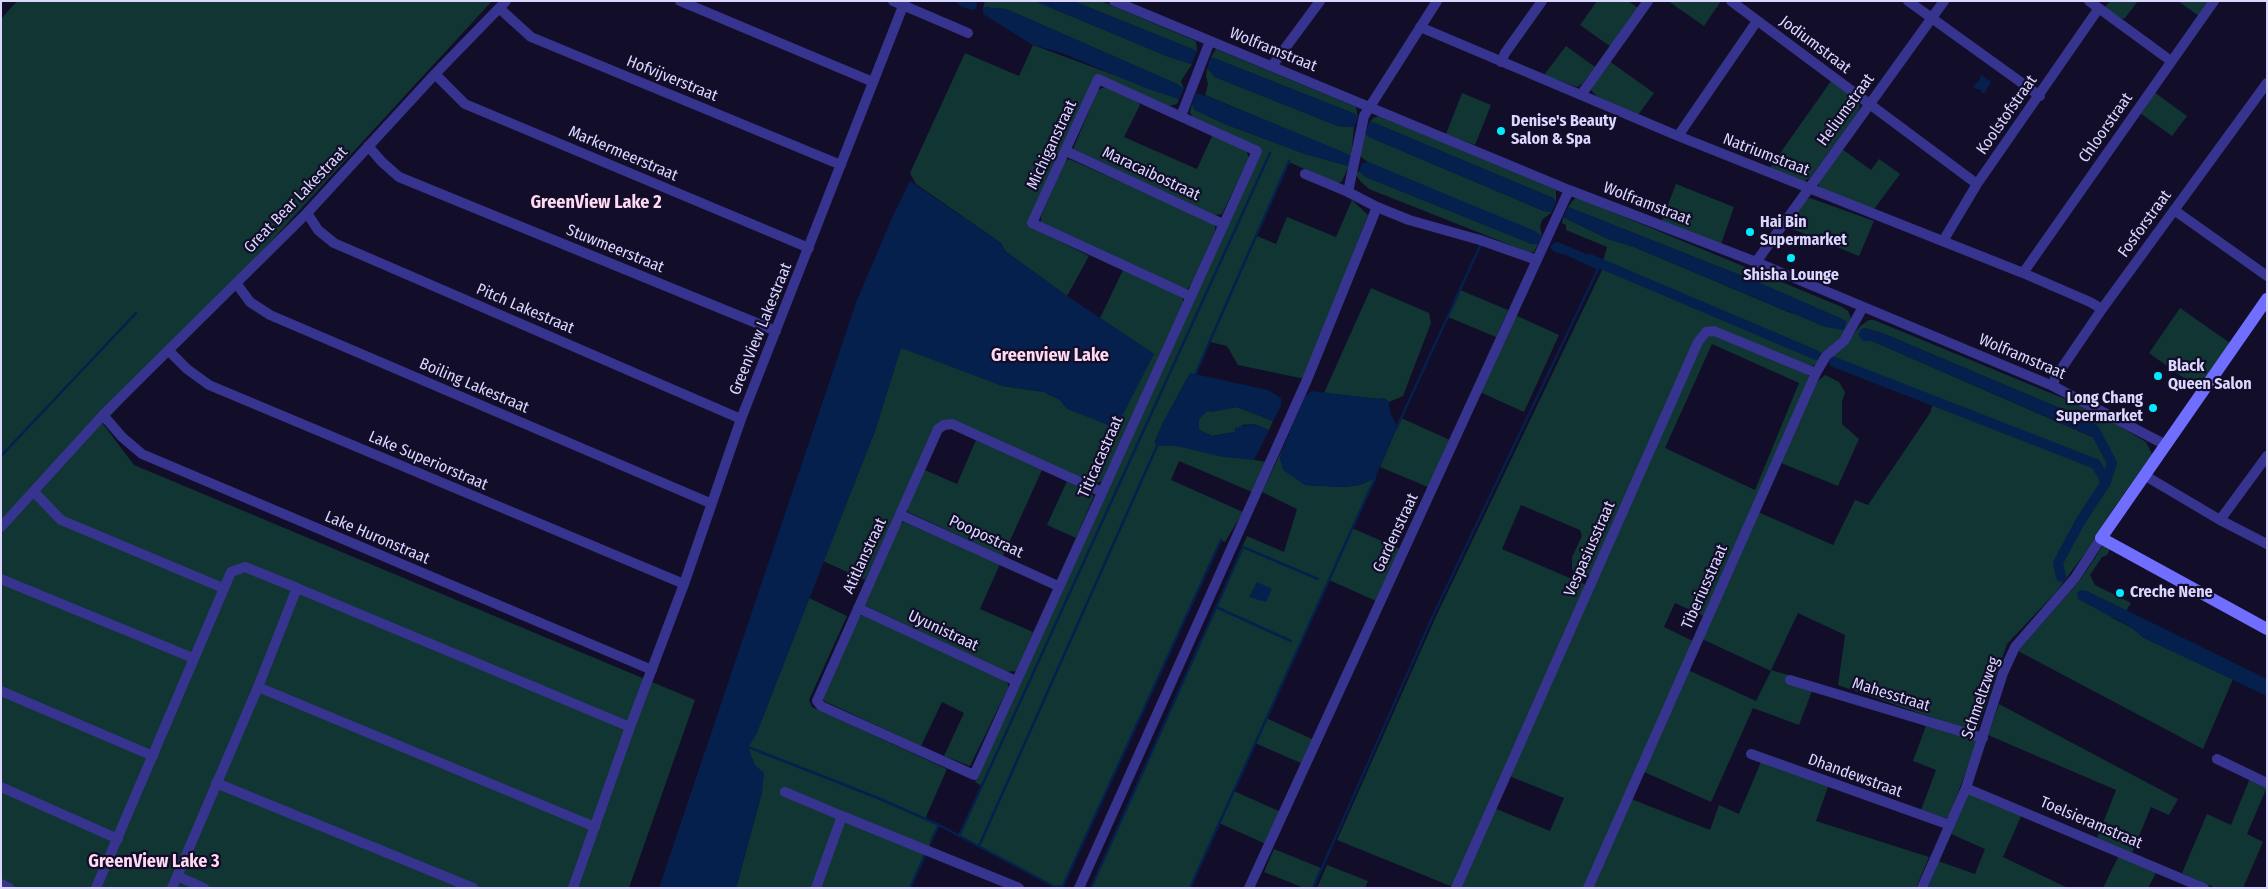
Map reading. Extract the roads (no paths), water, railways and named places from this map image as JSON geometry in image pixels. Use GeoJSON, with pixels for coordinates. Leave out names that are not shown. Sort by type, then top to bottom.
{"type":"FeatureCollection","features":[{"type":"Feature","properties":{"kind":"street"},"geometry":{"type":"LineString","coordinates":[[680,1],[873,82]]}},
{"type":"Feature","properties":{"kind":"street"},"geometry":{"type":"LineString","coordinates":[[893,1],[904,3],[968,33]]}},
{"type":"Feature","properties":{"kind":"street","name":"Wolframstraat"},"geometry":{"type":"LineString","coordinates":[[1114,1],[1569,190],[1756,262],[2053,386],[2164,444]]}},
{"type":"Feature","properties":{"kind":"street"},"geometry":{"type":"LineString","coordinates":[[1272,66],[1320,1]]}},
{"type":"Feature","properties":{"kind":"street"},"geometry":{"type":"LineString","coordinates":[[1348,192],[1364,116],[1437,1]]}},
{"type":"Feature","properties":{"kind":"street"},"geometry":{"type":"LineString","coordinates":[[1501,62],[1505,53],[1542,1]]}},
{"type":"Feature","properties":{"kind":"street"},"geometry":{"type":"LineString","coordinates":[[1582,95],[1648,1]]}},
{"type":"Feature","properties":{"kind":"street","name":"Jodiumstraat"},"geometry":{"type":"LineString","coordinates":[[1731,1],[1977,184]]}},
{"type":"Feature","properties":{"kind":"street"},"geometry":{"type":"LineString","coordinates":[[1908,1],[2040,96]]}},
{"type":"Feature","properties":{"kind":"street","name":"Heliumstraat"},"geometry":{"type":"LineString","coordinates":[[1756,262],[1944,1]]}},
{"type":"Feature","properties":{"kind":"street"},"geometry":{"type":"LineString","coordinates":[[2089,1],[2171,61]]}},
{"type":"Feature","properties":{"kind":"street","name":"Chloorstraat"},"geometry":{"type":"LineString","coordinates":[[2023,273],[2214,1]]}},
{"type":"Feature","properties":{"kind":"street","name":"GreenView Lakestraat"},"geometry":{"type":"LineString","coordinates":[[573,888],[630,727],[684,584],[710,504],[741,419],[904,3]]}},
{"type":"Feature","properties":{"kind":"street","name":"Great Bear Lakestraat"},"geometry":{"type":"LineString","coordinates":[[1,527],[103,415],[170,351],[307,213],[434,74],[502,5]]}},
{"type":"Feature","properties":{"kind":"street","name":"Hofvijverstraat"},"geometry":{"type":"LineString","coordinates":[[502,5],[531,37],[841,164]]}},
{"type":"Feature","properties":{"kind":"street","name":"Koolstofstraat"},"geometry":{"type":"LineString","coordinates":[[1943,241],[1977,184],[2040,96],[2099,8]]}},
{"type":"Feature","properties":{"kind":"street"},"geometry":{"type":"LineString","coordinates":[[1678,136],[1757,20]]}},
{"type":"Feature","properties":{"kind":"street","name":"Natriumstraat"},"geometry":{"type":"LineString","coordinates":[[1420,26],[1678,136],[2023,273],[2102,309]]}},
{"type":"Feature","properties":{"kind":"street"},"geometry":{"type":"LineString","coordinates":[[1183,112],[1210,41]]}},
{"type":"Feature","properties":{"kind":"street","name":"Markermeerstraat"},"geometry":{"type":"LineString","coordinates":[[434,74],[465,104],[808,248]]}},
{"type":"Feature","properties":{"kind":"street","name":"Michiganstraat"},"geometry":{"type":"LineString","coordinates":[[1190,296],[1032,223],[1098,79],[1183,112],[1257,151]]}},
{"type":"Feature","properties":{"kind":"street","name":"Fosforstraat"},"geometry":{"type":"LineString","coordinates":[[2053,386],[2055,378],[2102,309],[2267,83]]}},
{"type":"Feature","properties":{"kind":"street","name":"Stuwmeerstraat"},"geometry":{"type":"LineString","coordinates":[[368,146],[382,162],[399,176],[776,332]]}},
{"type":"Feature","properties":{"kind":"street","name":"Maracaibostraat"},"geometry":{"type":"LineString","coordinates":[[1066,151],[1223,224]]}},
{"type":"Feature","properties":{"kind":"street","name":"Titicacastraat"},"geometry":{"type":"LineString","coordinates":[[974,775],[1058,586],[1257,151]]}},
{"type":"Feature","properties":{"kind":"street"},"geometry":{"type":"LineString","coordinates":[[1305,174],[1348,192],[1377,208],[1409,220],[1539,256]]}},
{"type":"Feature","properties":{"kind":"street","name":"Gardenstraat"},"geometry":{"type":"LineString","coordinates":[[1249,888],[1569,190]]}},
{"type":"Feature","properties":{"kind":"street"},"geometry":{"type":"LineString","coordinates":[[1079,888],[1306,382],[1377,208]]}},
{"type":"Feature","properties":{"kind":"street"},"geometry":{"type":"LineString","coordinates":[[2174,210],[2267,276]]}},
{"type":"Feature","properties":{"kind":"street","name":"Pitch Lakestraat"},"geometry":{"type":"LineString","coordinates":[[307,213],[318,230],[334,243],[741,419]]}},
{"type":"Feature","properties":{"kind":"street","name":"Boiling Lakestraat"},"geometry":{"type":"LineString","coordinates":[[236,283],[250,302],[270,315],[710,504]]}},
{"type":"Feature","properties":{"kind":"street"},"geometry":{"type":"LineString","coordinates":[[2267,299],[2164,444],[2101,538],[2267,629]]}},
{"type":"Feature","properties":{"kind":"street","name":"Tiberiusstraat"},"geometry":{"type":"LineString","coordinates":[[1588,888],[1816,373],[1826,356],[1844,342],[1863,307]]}},
{"type":"Feature","properties":{"kind":"street","name":"Vespasiusstraat"},"geometry":{"type":"LineString","coordinates":[[1456,888],[1698,342],[1706,332],[1714,331],[1816,373]]}},
{"type":"Feature","properties":{"kind":"street","name":"Lake Superiorstraat"},"geometry":{"type":"LineString","coordinates":[[170,351],[187,369],[209,385],[684,584]]}},
{"type":"Feature","properties":{"kind":"street","name":"Lake Huronstraat"},"geometry":{"type":"LineString","coordinates":[[103,415],[142,454],[652,670]]}},
{"type":"Feature","properties":{"kind":"street","name":"Atitlanstraat"},"geometry":{"type":"LineString","coordinates":[[974,775],[821,706],[817,701],[938,429],[944,424],[952,424],[1102,492]]}},
{"type":"Feature","properties":{"kind":"street"},"geometry":{"type":"LineString","coordinates":[[2220,520],[2267,457]]}},
{"type":"Feature","properties":{"kind":"street"},"geometry":{"type":"LineString","coordinates":[[2144,475],[2220,520],[2267,544]]}},
{"type":"Feature","properties":{"kind":"street"},"geometry":{"type":"LineString","coordinates":[[34,492],[61,520],[223,588]]}},
{"type":"Feature","properties":{"kind":"street","name":"Poopostraat"},"geometry":{"type":"LineString","coordinates":[[901,515],[1058,586]]}},
{"type":"Feature","properties":{"kind":"street","name":"Schmeltzweg"},"geometry":{"type":"LineString","coordinates":[[1922,888],[1966,788],[2003,673],[2015,647],[2075,578],[2101,538]]}},
{"type":"Feature","properties":{"kind":"street"},"geometry":{"type":"LineString","coordinates":[[96,888],[223,588],[231,572],[245,567],[630,727]]}},
{"type":"Feature","properties":{"kind":"street"},"geometry":{"type":"LineString","coordinates":[[1,579],[193,658]]}},
{"type":"Feature","properties":{"kind":"street"},"geometry":{"type":"LineString","coordinates":[[172,888],[258,687],[296,588]]}},
{"type":"Feature","properties":{"kind":"street","name":"Uyunistraat"},"geometry":{"type":"LineString","coordinates":[[858,608],[1016,681]]}},
{"type":"Feature","properties":{"kind":"street","name":"Mahesstraat"},"geometry":{"type":"LineString","coordinates":[[1790,680],[1983,738]]}},
{"type":"Feature","properties":{"kind":"street"},"geometry":{"type":"LineString","coordinates":[[258,687],[595,827]]}},
{"type":"Feature","properties":{"kind":"street"},"geometry":{"type":"LineString","coordinates":[[1,691],[153,756]]}},
{"type":"Feature","properties":{"kind":"street","name":"Dhandewstraat"},"geometry":{"type":"LineString","coordinates":[[1751,754],[1950,825]]}},
{"type":"Feature","properties":{"kind":"street"},"geometry":{"type":"LineString","coordinates":[[2217,759],[2267,783]]}},
{"type":"Feature","properties":{"kind":"street"},"geometry":{"type":"LineString","coordinates":[[216,783],[473,888]]}},
{"type":"Feature","properties":{"kind":"street"},"geometry":{"type":"LineString","coordinates":[[1,787],[118,839]]}},
{"type":"Feature","properties":{"kind":"street","name":"Toelsieramstraat"},"geometry":{"type":"LineString","coordinates":[[1966,788],[2204,888]]}},
{"type":"Feature","properties":{"kind":"street"},"geometry":{"type":"LineString","coordinates":[[785,792],[1019,888]]}},
{"type":"Feature","properties":{"kind":"street"},"geometry":{"type":"LineString","coordinates":[[816,888],[842,816]]}},
{"type":"Feature","properties":{"kind":"street"},"geometry":{"type":"LineString","coordinates":[[177,876],[204,888]]}},
{"type":"Feature","properties":{"kind":"street"},"geometry":{"type":"LineString","coordinates":[[1,884],[9,888]]}},
{"type":"Feature","properties":{"kind":"water"},"geometry":{"type":"Polygon","coordinates":[[[1035,1],[1073,1],[1197,51],[1192,64],[1169,57],[1035,1]]]}},
{"type":"Feature","properties":{"kind":"water"},"geometry":{"type":"Polygon","coordinates":[[[983,8],[1006,9],[1177,84],[1184,89],[1179,99],[1148,89],[1062,53],[1033,45],[983,14],[983,8]]]}},
{"type":"Feature","properties":{"kind":"water"},"geometry":{"type":"Polygon","coordinates":[[[1211,57],[1355,114],[1358,118],[1354,127],[1338,126],[1215,77],[1207,68],[1211,57]]]}},
{"type":"Feature","properties":{"kind":"water"},"geometry":{"type":"Polygon","coordinates":[[[1981,75],[1991,82],[1984,94],[1980,89],[1976,89],[1973,86],[1979,81],[1981,75]]]}},
{"type":"Feature","properties":{"kind":"water"},"geometry":{"type":"Polygon","coordinates":[[[1196,94],[1201,94],[1341,151],[1351,156],[1349,166],[1305,154],[1225,124],[1195,110],[1192,104],[1196,94]]]}},
{"type":"Feature","properties":{"kind":"water"},"geometry":{"type":"Polygon","coordinates":[[[1372,122],[1553,198],[1556,202],[1552,212],[1544,211],[1369,137],[1365,133],[1369,123],[1372,122]]]}},
{"type":"Feature","properties":{"kind":"water"},"geometry":{"type":"Polygon","coordinates":[[[1368,162],[1535,231],[1542,236],[1538,244],[1532,244],[1366,177],[1359,171],[1362,163],[1368,162]]]}},
{"type":"Feature","properties":{"kind":"water"},"geometry":{"type":"Polygon","coordinates":[[[910,181],[1001,243],[1005,251],[1067,296],[1154,354],[1116,428],[1067,409],[1060,400],[1044,392],[1003,386],[901,348],[875,431],[756,735],[748,747],[755,765],[764,773],[762,792],[736,888],[659,888],[857,300],[910,181]]]}},
{"type":"Feature","properties":{"kind":"water"},"geometry":{"type":"Polygon","coordinates":[[[1568,207],[1760,283],[1838,317],[1846,321],[1844,330],[1825,327],[1634,247],[1608,239],[1563,217],[1568,207]]]}},
{"type":"Feature","properties":{"kind":"water"},"geometry":{"type":"Polygon","coordinates":[[[1558,242],[1603,261],[1603,266],[1600,270],[1596,269],[1566,255],[1554,252],[1550,247],[1558,242]]]}},
{"type":"Feature","properties":{"kind":"water"},"geometry":{"type":"Polygon","coordinates":[[[1864,328],[1882,333],[2088,420],[2096,426],[2099,435],[2093,437],[1872,341],[1863,341],[1858,335],[1861,329],[1864,328]]]}},
{"type":"Feature","properties":{"kind":"water"},"geometry":{"type":"Polygon","coordinates":[[[1190,373],[1268,390],[1281,398],[1281,406],[1273,421],[1237,407],[1212,412],[1207,411],[1199,419],[1199,430],[1212,436],[1235,432],[1235,428],[1254,424],[1269,430],[1254,460],[1223,457],[1177,446],[1157,446],[1155,442],[1163,423],[1190,373]]]}},
{"type":"Feature","properties":{"kind":"water"},"geometry":{"type":"Polygon","coordinates":[[[1312,391],[1384,398],[1389,402],[1390,412],[1397,427],[1375,478],[1360,485],[1343,487],[1305,485],[1283,470],[1280,459],[1283,448],[1305,396],[1312,391]]]}},
{"type":"Feature","properties":{"kind":"water"},"geometry":{"type":"Polygon","coordinates":[[[1257,582],[1272,589],[1266,602],[1249,597],[1257,582]]]}},
{"type":"Feature","properties":{"kind":"water"},"geometry":{"type":"Polygon","coordinates":[[[2080,590],[2087,591],[2267,679],[2267,696],[2144,638],[2132,628],[2078,599],[2077,593],[2080,590]]]}},
{"type":"Feature","properties":{"kind":"waterway"},"geometry":{"type":"LineString","coordinates":[[962,1],[972,5]]}},
{"type":"Feature","properties":{"kind":"waterway"},"geometry":{"type":"LineString","coordinates":[[959,836],[1270,153]]}},
{"type":"Feature","properties":{"kind":"waterway"},"geometry":{"type":"LineString","coordinates":[[1195,375],[1289,161]]}},
{"type":"Feature","properties":{"kind":"waterway"},"geometry":{"type":"LineString","coordinates":[[1397,427],[1481,244]]}},
{"type":"Feature","properties":{"kind":"waterway"},"geometry":{"type":"LineString","coordinates":[[1590,259],[1816,355]]}},
{"type":"Feature","properties":{"kind":"waterway"},"geometry":{"type":"LineString","coordinates":[[1313,888],[1432,618],[1599,267]]}},
{"type":"Feature","properties":{"kind":"waterway"},"geometry":{"type":"LineString","coordinates":[[1,456],[136,313]]}},
{"type":"Feature","properties":{"kind":"waterway"},"geometry":{"type":"LineString","coordinates":[[1834,362],[2096,464],[2106,482]]}},
{"type":"Feature","properties":{"kind":"waterway"},"geometry":{"type":"LineString","coordinates":[[2061,577],[2058,563],[2080,522],[2106,482],[2112,463],[2094,429],[2089,427]]}},
{"type":"Feature","properties":{"kind":"waterway"},"geometry":{"type":"LineString","coordinates":[[979,846],[1157,446]]}},
{"type":"Feature","properties":{"kind":"waterway"},"geometry":{"type":"LineString","coordinates":[[1190,888],[1375,478]]}},
{"type":"Feature","properties":{"kind":"waterway"},"geometry":{"type":"LineString","coordinates":[[748,747],[878,798],[939,825],[1055,887],[1063,886],[1221,540]]}},
{"type":"Feature","properties":{"kind":"waterway"},"geometry":{"type":"LineString","coordinates":[[1091,888],[1243,547],[1318,579]]}},
{"type":"Feature","properties":{"kind":"waterway"},"geometry":{"type":"LineString","coordinates":[[1216,607],[1291,641]]}},
{"type":"Feature","properties":{"kind":"waterway"},"geometry":{"type":"LineString","coordinates":[[931,841],[939,825]]}},
{"type":"Feature","properties":{"kind":"waterway"},"geometry":{"type":"LineString","coordinates":[[910,888],[925,855]]}},
{"type":"Feature","properties":{"kind":"place","name":"Denise's Beauty Salon & Spa"},"geometry":{"type":"Point","coordinates":[1501,131]}},
{"type":"Feature","properties":{"kind":"place","name":"Hai Bin Supermarket"},"geometry":{"type":"Point","coordinates":[1750,232]}},
{"type":"Feature","properties":{"kind":"place","name":"Shisha Lounge"},"geometry":{"type":"Point","coordinates":[1791,258]}},
{"type":"Feature","properties":{"kind":"place","name":"Black Queen Salon"},"geometry":{"type":"Point","coordinates":[2158,376]}},
{"type":"Feature","properties":{"kind":"place","name":"Long Chang Supermarket"},"geometry":{"type":"Point","coordinates":[2153,408]}},
{"type":"Feature","properties":{"kind":"place","name":"Creche Nene"},"geometry":{"type":"Point","coordinates":[2120,593]}},
{"type":"Feature","properties":{"kind":"district","name":"GreenView Lake 2"},"geometry":{"type":"Point","coordinates":[596,203]}},
{"type":"Feature","properties":{"kind":"district","name":"Greenview Lake"},"geometry":{"type":"Point","coordinates":[1050,356]}},
{"type":"Feature","properties":{"kind":"district","name":"GreenView Lake 3"},"geometry":{"type":"Point","coordinates":[154,862]}}]}
